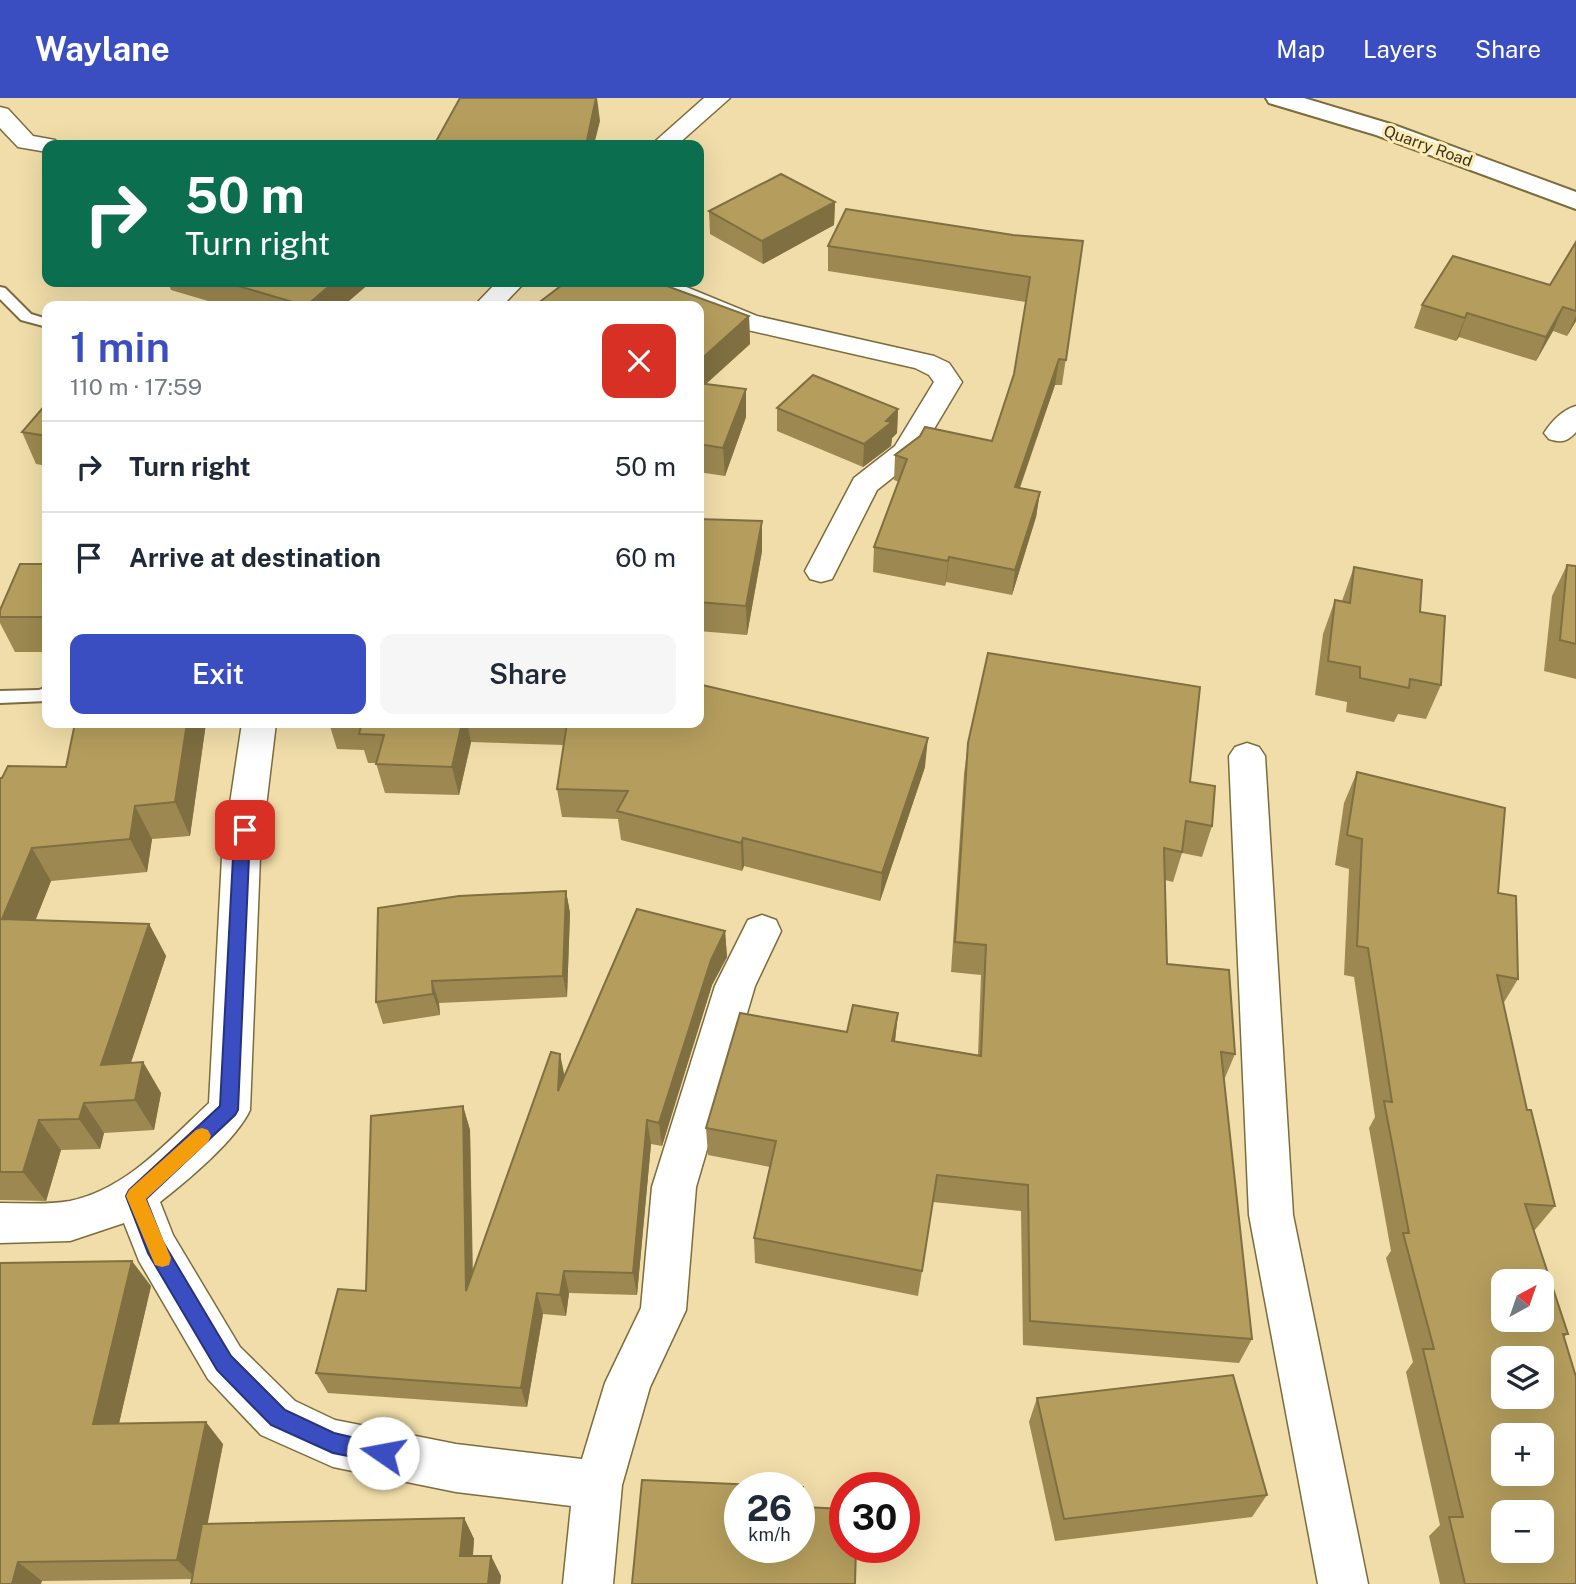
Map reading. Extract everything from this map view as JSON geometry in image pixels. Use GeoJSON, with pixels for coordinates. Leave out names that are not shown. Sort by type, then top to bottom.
{"type":"FeatureCollection","features":[{"type":"Feature","properties":{"kind":"main road","name":"Quarry Road"},"geometry":{"type":"LineString","coordinates":[[1278,98],[1385,130],[1576,201]]}},
{"type":"Feature","properties":{"kind":"main road","name":"Quarry Road"},"geometry":{"type":"LineString","coordinates":[[1340,98],[1423,124],[1576,182]]}},
{"type":"Feature","properties":{"kind":"street"},"geometry":{"type":"LineString","coordinates":[[669,140],[718,98]]}},
{"type":"Feature","properties":{"kind":"street"},"geometry":{"type":"LineString","coordinates":[[0,114],[37,144]]}},
{"type":"Feature","properties":{"kind":"street"},"geometry":{"type":"LineString","coordinates":[[491,301],[507,287]]}},
{"type":"Feature","properties":{"kind":"street"},"geometry":{"type":"LineString","coordinates":[[663,287],[698,301]]}},
{"type":"Feature","properties":{"kind":"street"},"geometry":{"type":"LineString","coordinates":[[704,304],[749,322],[924,362],[939,369],[948,382],[906,452],[865,485],[821,571]]}},
{"type":"Feature","properties":{"kind":"street"},"geometry":{"type":"LineString","coordinates":[[0,1223],[67,1222],[103,1212],[136,1196],[229,1110],[241,857],[258,728]]}},
{"type":"Feature","properties":{"kind":"street"},"geometry":{"type":"LineString","coordinates":[[1247,756],[1271,1215],[1343,1584]]}},
{"type":"Feature","properties":{"kind":"street"},"geometry":{"type":"LineString","coordinates":[[588,1584],[598,1485],[628,1383],[663,1310],[674,1187],[735,986],[762,931]]}},
{"type":"Feature","properties":{"kind":"street"},"geometry":{"type":"LineString","coordinates":[[136,1196],[155,1247],[224,1363],[278,1418],[333,1443],[456,1468],[598,1485]]}},
{"type":"Feature","properties":{"kind":"lane"},"geometry":{"type":"LineString","coordinates":[[0,291],[26,317],[42,322]]}},
{"type":"Feature","properties":{"kind":"lane"},"geometry":{"type":"LineString","coordinates":[[0,697],[42,696]]}},
{"type":"Feature","properties":{"kind":"building"},"geometry":{"type":"Polygon","coordinates":[[[460,98],[596,98],[587,140],[437,140],[460,98]]]}},
{"type":"Feature","properties":{"kind":"building"},"geometry":{"type":"Polygon","coordinates":[[[781,174],[835,202],[762,241],[709,211],[781,174]]]}},
{"type":"Feature","properties":{"kind":"building"},"geometry":{"type":"Polygon","coordinates":[[[846,209],[1013,235],[1083,241],[1066,360],[1059,359],[1015,487],[1040,492],[1015,570],[949,557],[948,561],[874,547],[907,459],[895,455],[920,436],[925,427],[992,441],[1014,374],[1030,277],[828,246],[846,209]]]}},
{"type":"Feature","properties":{"kind":"building"},"geometry":{"type":"Polygon","coordinates":[[[1576,242],[1576,311],[1563,307],[1546,337],[1467,313],[1465,318],[1422,305],[1453,256],[1550,285],[1576,242]]]}},
{"type":"Feature","properties":{"kind":"building"},"geometry":{"type":"Polygon","coordinates":[[[242,287],[328,287],[312,301],[289,301],[242,287]]]}},
{"type":"Feature","properties":{"kind":"building"},"geometry":{"type":"Polygon","coordinates":[[[559,287],[670,287],[749,316],[704,357],[704,301],[541,301],[559,287]]]}},
{"type":"Feature","properties":{"kind":"building"},"geometry":{"type":"Polygon","coordinates":[[[813,375],[898,409],[886,421],[892,422],[864,444],[777,408],[813,375]]]}},
{"type":"Feature","properties":{"kind":"building"},"geometry":{"type":"Polygon","coordinates":[[[704,384],[746,389],[723,448],[704,445],[704,384]]]}},
{"type":"Feature","properties":{"kind":"building"},"geometry":{"type":"Polygon","coordinates":[[[42,409],[42,435],[22,432],[42,409]]]}},
{"type":"Feature","properties":{"kind":"building"},"geometry":{"type":"Polygon","coordinates":[[[704,519],[762,521],[746,606],[704,602],[704,519]]]}},
{"type":"Feature","properties":{"kind":"building"},"geometry":{"type":"Polygon","coordinates":[[[20,564],[42,564],[42,617],[0,617],[0,610],[20,564]]]}},
{"type":"Feature","properties":{"kind":"building"},"geometry":{"type":"Polygon","coordinates":[[[1567,565],[1576,566],[1576,644],[1560,640],[1567,565]]]}},
{"type":"Feature","properties":{"kind":"building"},"geometry":{"type":"Polygon","coordinates":[[[1354,567],[1422,580],[1420,612],[1445,616],[1441,685],[1410,679],[1409,688],[1360,678],[1360,667],[1328,661],[1335,600],[1350,603],[1354,567]]]}},
{"type":"Feature","properties":{"kind":"building"},"geometry":{"type":"Polygon","coordinates":[[[988,653],[1200,687],[1190,782],[1215,786],[1212,826],[1186,821],[1182,852],[1164,848],[1167,964],[1229,970],[1235,1054],[1221,1052],[1252,1339],[1030,1321],[1028,1185],[937,1175],[922,1271],[754,1238],[776,1141],[706,1128],[740,1013],[847,1032],[853,1005],[898,1013],[892,1041],[981,1056],[986,945],[955,942],[968,743],[988,653]]]}},
{"type":"Feature","properties":{"kind":"building"},"geometry":{"type":"Polygon","coordinates":[[[704,685],[928,738],[882,873],[743,838],[741,843],[617,811],[628,791],[557,789],[566,728],[704,728],[704,685]]]}},
{"type":"Feature","properties":{"kind":"building"},"geometry":{"type":"Polygon","coordinates":[[[74,728],[186,728],[175,802],[135,806],[130,839],[32,848],[2,919],[149,924],[101,1065],[143,1062],[135,1100],[84,1103],[79,1119],[39,1120],[23,1172],[0,1172],[0,778],[8,766],[66,767],[74,728]]]}},
{"type":"Feature","properties":{"kind":"building"},"geometry":{"type":"Polygon","coordinates":[[[361,728],[461,728],[452,767],[376,764],[384,735],[359,734],[361,728]]]}},
{"type":"Feature","properties":{"kind":"building"},"geometry":{"type":"Polygon","coordinates":[[[1357,772],[1505,808],[1498,893],[1516,896],[1518,979],[1497,975],[1527,1110],[1531,1110],[1555,1206],[1525,1204],[1546,1269],[1491,1269],[1491,1332],[1554,1332],[1554,1292],[1568,1334],[1563,1334],[1576,1377],[1576,1584],[1465,1584],[1449,1517],[1463,1517],[1423,1349],[1434,1349],[1403,1233],[1409,1233],[1384,1101],[1392,1102],[1368,948],[1357,946],[1362,839],[1347,835],[1357,772]]]}},
{"type":"Feature","properties":{"kind":"building"},"geometry":{"type":"Polygon","coordinates":[[[566,891],[563,976],[432,981],[433,994],[376,1002],[378,908],[459,896],[566,891]]]}},
{"type":"Feature","properties":{"kind":"building"},"geometry":{"type":"Polygon","coordinates":[[[637,909],[725,931],[711,960],[659,1123],[647,1120],[633,1273],[564,1271],[560,1295],[537,1293],[521,1388],[316,1373],[338,1289],[366,1291],[371,1116],[463,1106],[466,1291],[551,1052],[560,1054],[558,1091],[637,909]]]}},
{"type":"Feature","properties":{"kind":"building"},"geometry":{"type":"Polygon","coordinates":[[[132,1261],[93,1424],[206,1422],[177,1560],[18,1562],[12,1584],[0,1584],[0,1263],[132,1261]]]}},
{"type":"Feature","properties":{"kind":"building"},"geometry":{"type":"Polygon","coordinates":[[[1233,1375],[1267,1495],[1064,1519],[1037,1398],[1233,1375]]]}},
{"type":"Feature","properties":{"kind":"building"},"geometry":{"type":"Polygon","coordinates":[[[642,1480],[724,1484],[724,1563],[815,1563],[815,1508],[829,1508],[829,1563],[856,1563],[855,1584],[632,1584],[642,1480]]]}},
{"type":"Feature","properties":{"kind":"building"},"geometry":{"type":"Polygon","coordinates":[[[464,1518],[460,1556],[491,1556],[488,1584],[191,1584],[202,1524],[464,1518]]]}},
{"type":"Feature","properties":{"kind":"slow traffic"},"geometry":{"type":"LineString","coordinates":[[162,1258],[155,1247],[136,1196],[202,1136]]}},
{"type":"Feature","properties":{"kind":"route"},"geometry":{"type":"LineString","coordinates":[[245,830],[241,857],[229,1110],[164,1173],[136,1196],[155,1247],[224,1363],[278,1418],[333,1443],[383,1453]]}}]}
